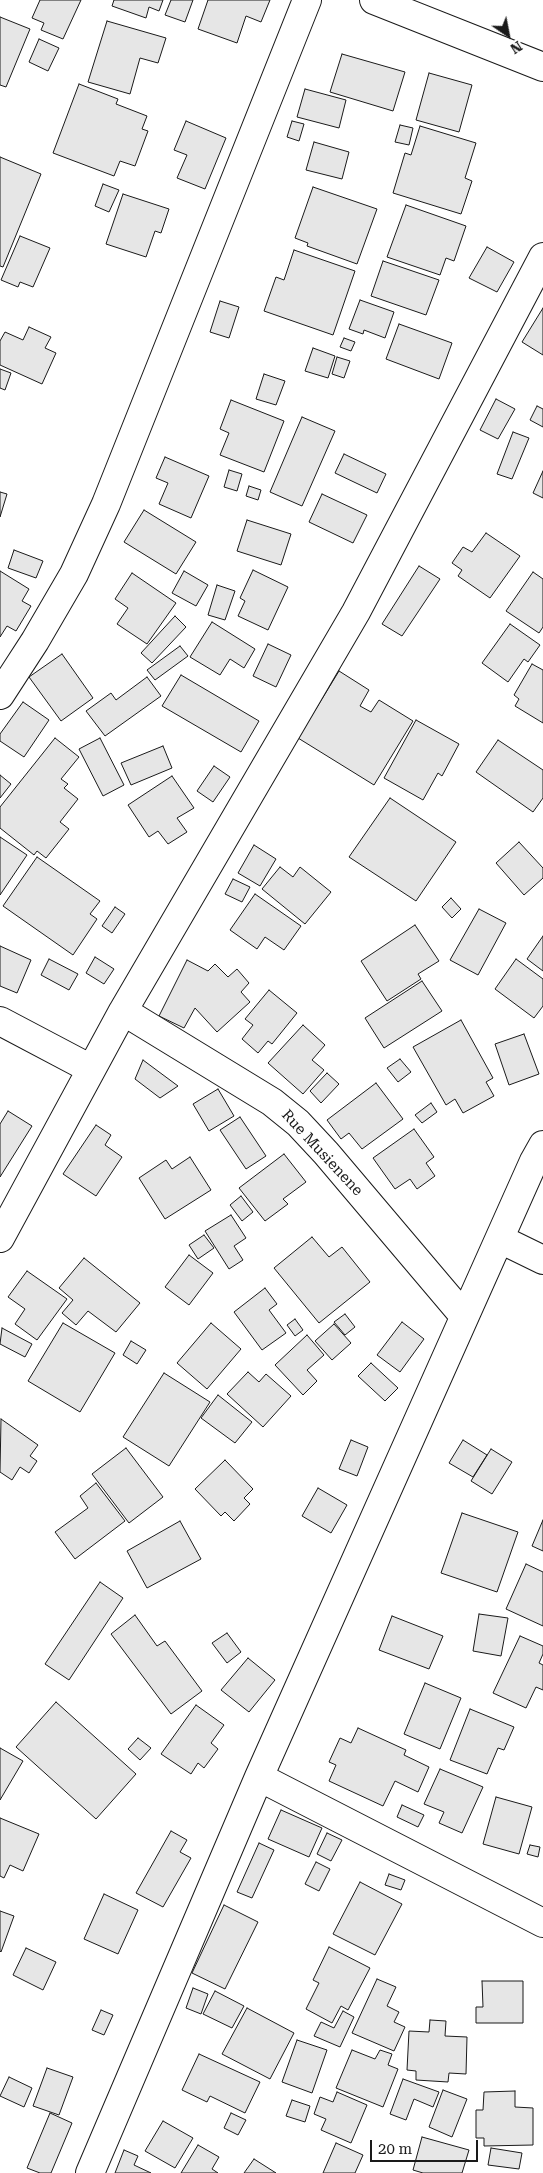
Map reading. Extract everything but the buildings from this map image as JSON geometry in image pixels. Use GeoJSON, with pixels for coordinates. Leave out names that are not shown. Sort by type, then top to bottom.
{"type":"FeatureCollection","features":[{"type":"Feature","properties":{"kind":"street"},"geometry":{"type":"LineString","coordinates":[[0,695],[35,641],[74,574],[106,504],[307,0]]}},
{"type":"Feature","properties":{"kind":"street"},"geometry":{"type":"LineString","coordinates":[[374,0],[543,67]]}},
{"type":"Feature","properties":{"kind":"street"},"geometry":{"type":"LineString","coordinates":[[0,1238],[123,1011],[356,612],[543,257]]}},
{"type":"Feature","properties":{"kind":"street","name":"Rue Musienene"},"geometry":{"type":"LineString","coordinates":[[123,1011],[272,1102],[298,1123],[326,1153],[464,1316]]}},
{"type":"Feature","properties":{"kind":"street"},"geometry":{"type":"LineString","coordinates":[[0,1021],[91,1069]]}},
{"type":"Feature","properties":{"kind":"street"},"geometry":{"type":"LineString","coordinates":[[90,2173],[259,1777],[464,1316],[543,1145]]}},
{"type":"Feature","properties":{"kind":"street"},"geometry":{"type":"LineString","coordinates":[[500,1239],[543,1260]]}},
{"type":"Feature","properties":{"kind":"street"},"geometry":{"type":"LineString","coordinates":[[259,1777],[541,1917]]}}]}
